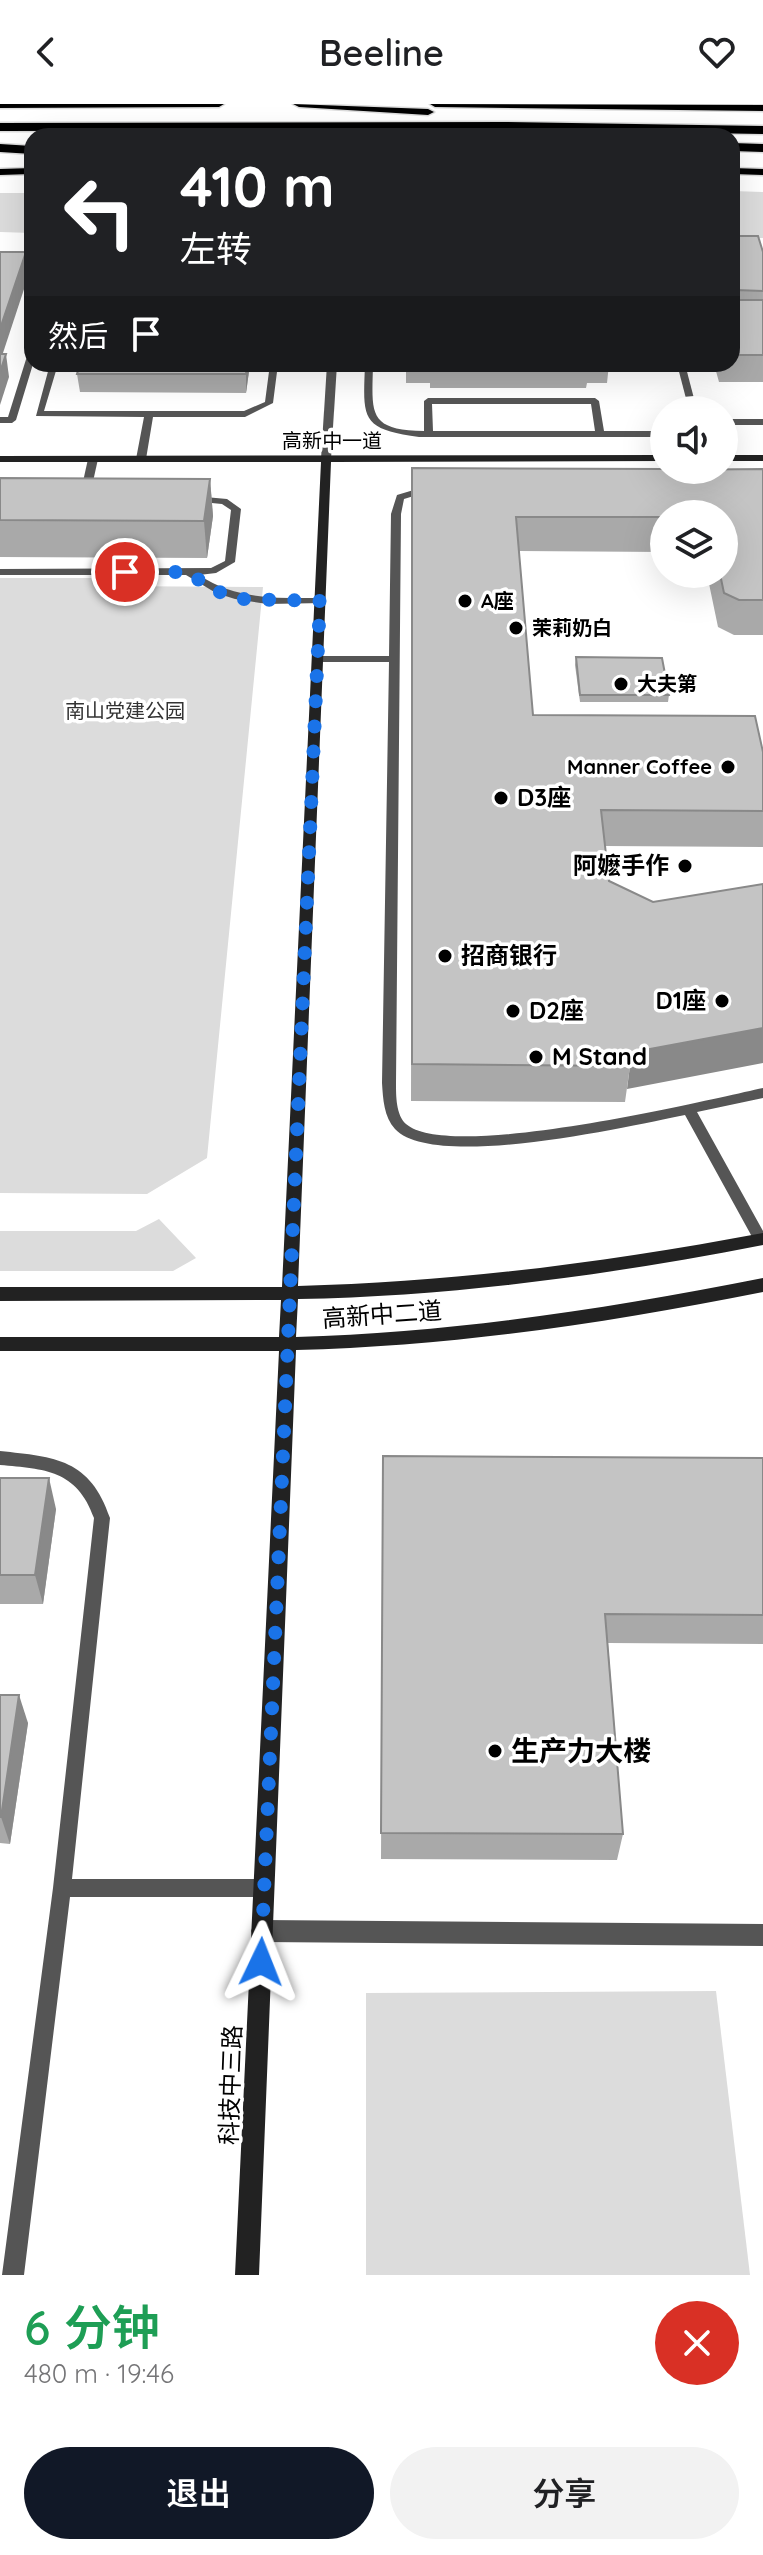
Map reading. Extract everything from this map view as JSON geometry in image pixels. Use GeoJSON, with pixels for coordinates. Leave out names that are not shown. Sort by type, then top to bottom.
{"type":"FeatureCollection","features":[{"type":"Feature","properties":{"kind":"highway"},"geometry":{"type":"LineString","coordinates":[[299,104],[665,128]]}},
{"type":"Feature","properties":{"kind":"highway"},"geometry":{"type":"LineString","coordinates":[[0,127],[665,128]]}},
{"type":"Feature","properties":{"kind":"highway"},"geometry":{"type":"LineString","coordinates":[[740,130],[763,130]]}},
{"type":"Feature","properties":{"kind":"highway"},"geometry":{"type":"LineString","coordinates":[[740,147],[763,148]]}},
{"type":"Feature","properties":{"kind":"highway"},"geometry":{"type":"LineString","coordinates":[[0,148],[24,148]]}},
{"type":"Feature","properties":{"kind":"main road"},"geometry":{"type":"LineString","coordinates":[[0,105],[219,104]]}},
{"type":"Feature","properties":{"kind":"main road"},"geometry":{"type":"LineString","coordinates":[[435,104],[763,108]]}},
{"type":"Feature","properties":{"kind":"main road"},"geometry":{"type":"LineString","coordinates":[[0,172],[24,171]]}},
{"type":"Feature","properties":{"kind":"main road"},"geometry":{"type":"LineString","coordinates":[[740,171],[763,172]]}},
{"type":"Feature","properties":{"kind":"street"},"geometry":{"type":"LineString","coordinates":[[326,459],[331,372]]}},
{"type":"Feature","properties":{"kind":"street","name":"高新中一道"},"geometry":{"type":"LineString","coordinates":[[0,459],[650,458]]}},
{"type":"Feature","properties":{"kind":"street"},"geometry":{"type":"LineString","coordinates":[[738,458],[763,458]]}},
{"type":"Feature","properties":{"kind":"street","name":"科技中三路"},"geometry":{"type":"LineString","coordinates":[[247,2275],[326,459]]}},
{"type":"Feature","properties":{"kind":"street","name":"高新中二道"},"geometry":{"type":"LineString","coordinates":[[0,1294],[290,1295],[504,1280],[762,1239]]}},
{"type":"Feature","properties":{"kind":"street","name":"高新中二道"},"geometry":{"type":"LineString","coordinates":[[0,1344],[287,1345],[444,1336],[550,1323],[763,1285]]}},
{"type":"Feature","properties":{"kind":"street"},"geometry":{"type":"LineString","coordinates":[[262,1931],[763,1935]]}},
{"type":"Feature","properties":{"kind":"lane"},"geometry":{"type":"LineString","coordinates":[[0,263],[24,263]]}},
{"type":"Feature","properties":{"kind":"lane"},"geometry":{"type":"LineString","coordinates":[[0,420],[12,420],[26,372]]}},
{"type":"Feature","properties":{"kind":"lane"},"geometry":{"type":"LineString","coordinates":[[52,372],[39,414],[245,414],[269,403],[273,372]]}},
{"type":"Feature","properties":{"kind":"lane"},"geometry":{"type":"LineString","coordinates":[[369,372],[371,420],[393,430],[429,434],[650,434]]}},
{"type":"Feature","properties":{"kind":"lane"},"geometry":{"type":"LineString","coordinates":[[683,372],[689,396]]}},
{"type":"Feature","properties":{"kind":"lane"},"geometry":{"type":"LineString","coordinates":[[429,434],[428,401],[595,401],[600,434]]}},
{"type":"Feature","properties":{"kind":"lane"},"geometry":{"type":"LineString","coordinates":[[141,459],[149,414]]}},
{"type":"Feature","properties":{"kind":"lane"},"geometry":{"type":"LineString","coordinates":[[738,422],[763,422]]}},
{"type":"Feature","properties":{"kind":"lane"},"geometry":{"type":"LineString","coordinates":[[84,499],[93,459]]}},
{"type":"Feature","properties":{"kind":"lane"},"geometry":{"type":"LineString","coordinates":[[438,488],[408,492],[400,497],[397,505],[389,1083],[394,1117],[403,1129],[417,1137],[464,1143],[624,1121],[763,1093]]}},
{"type":"Feature","properties":{"kind":"lane"},"geometry":{"type":"LineString","coordinates":[[70,499],[99,499]]}},
{"type":"Feature","properties":{"kind":"lane"},"geometry":{"type":"LineString","coordinates":[[0,572],[213,571],[230,562],[236,509],[216,499],[175,499]]}},
{"type":"Feature","properties":{"kind":"lane"},"geometry":{"type":"LineString","coordinates":[[187,572],[214,590],[239,599],[320,601]]}},
{"type":"Feature","properties":{"kind":"lane"},"geometry":{"type":"LineString","coordinates":[[318,659],[395,659]]}},
{"type":"Feature","properties":{"kind":"lane"},"geometry":{"type":"LineString","coordinates":[[688,1108],[762,1239]]}},
{"type":"Feature","properties":{"kind":"lane"},"geometry":{"type":"LineString","coordinates":[[0,1458],[68,1469],[98,1499],[102,1518],[62,1888],[13,2275]]}},
{"type":"Feature","properties":{"kind":"lane"},"geometry":{"type":"LineString","coordinates":[[62,1888],[264,1888]]}},
{"type":"Feature","properties":{"kind":"green space"},"geometry":{"type":"Polygon","coordinates":[[[740,191],[763,192],[763,238],[740,238],[740,191]]]}},
{"type":"Feature","properties":{"kind":"green space"},"geometry":{"type":"Polygon","coordinates":[[[0,193],[24,193],[24,233],[0,232],[0,193]]]}},
{"type":"Feature","properties":{"kind":"green space","name":"南山党建公园"},"geometry":{"type":"Polygon","coordinates":[[[0,578],[104,578],[103,586],[263,587],[207,1158],[147,1194],[0,1193],[0,578]]]}},
{"type":"Feature","properties":{"kind":"green space"},"geometry":{"type":"Polygon","coordinates":[[[159,1219],[196,1258],[173,1271],[0,1271],[0,1231],[136,1231],[159,1219]]]}},
{"type":"Feature","properties":{"kind":"green space"},"geometry":{"type":"Polygon","coordinates":[[[716,1991],[750,2275],[366,2275],[366,1993],[716,1991]]]}},
{"type":"Feature","properties":{"kind":"building"},"geometry":{"type":"Polygon","coordinates":[[[740,236],[758,236],[763,252],[763,291],[740,290],[740,236]]]}},
{"type":"Feature","properties":{"kind":"building"},"geometry":{"type":"Polygon","coordinates":[[[0,252],[24,252],[24,258],[0,329],[0,252]]]}},
{"type":"Feature","properties":{"kind":"building"},"geometry":{"type":"Polygon","coordinates":[[[740,300],[763,300],[763,355],[740,355],[740,300]]]}},
{"type":"Feature","properties":{"kind":"building"},"geometry":{"type":"Polygon","coordinates":[[[0,354],[6,354],[0,372],[0,354]]]}},
{"type":"Feature","properties":{"kind":"building"},"geometry":{"type":"Polygon","coordinates":[[[78,372],[246,372],[246,374],[78,372]]]}},
{"type":"Feature","properties":{"kind":"building"},"geometry":{"type":"Polygon","coordinates":[[[412,468],[650,469],[650,484],[738,484],[738,469],[763,469],[763,600],[739,600],[724,593],[723,588],[738,588],[738,500],[650,500],[650,517],[516,517],[533,715],[755,716],[763,752],[763,811],[601,810],[609,881],[653,902],[763,884],[763,1028],[628,1053],[630,1066],[412,1064],[412,468]]]}},
{"type":"Feature","properties":{"kind":"building"},"geometry":{"type":"Polygon","coordinates":[[[0,478],[210,479],[204,521],[0,520],[0,478]]]}},
{"type":"Feature","properties":{"kind":"building","name":"大夫第"},"geometry":{"type":"Polygon","coordinates":[[[576,657],[662,658],[669,695],[580,695],[576,657]]]}},
{"type":"Feature","properties":{"kind":"building","name":"生产力大楼"},"geometry":{"type":"Polygon","coordinates":[[[383,1456],[763,1458],[763,1615],[605,1614],[623,1834],[381,1833],[383,1456]]]}},
{"type":"Feature","properties":{"kind":"building"},"geometry":{"type":"Polygon","coordinates":[[[0,1478],[49,1478],[35,1575],[0,1575],[0,1478]]]}},
{"type":"Feature","properties":{"kind":"building"},"geometry":{"type":"Polygon","coordinates":[[[0,1695],[19,1695],[1,1817],[0,1817],[0,1695]]]}},
{"type":"Feature","properties":{"kind":"place","name":"A座"},"geometry":{"type":"Point","coordinates":[465,601]}},
{"type":"Feature","properties":{"kind":"place","name":"茉莉奶白"},"geometry":{"type":"Point","coordinates":[516,628]}},
{"type":"Feature","properties":{"kind":"place","name":"大夫第"},"geometry":{"type":"Point","coordinates":[621,684]}},
{"type":"Feature","properties":{"kind":"place","name":"Manner Coffee"},"geometry":{"type":"Point","coordinates":[728,767]}},
{"type":"Feature","properties":{"kind":"place","name":"D3座"},"geometry":{"type":"Point","coordinates":[501,798]}},
{"type":"Feature","properties":{"kind":"place","name":"阿嬷手作"},"geometry":{"type":"Point","coordinates":[685,866]}},
{"type":"Feature","properties":{"kind":"place","name":"招商银行"},"geometry":{"type":"Point","coordinates":[445,956]}},
{"type":"Feature","properties":{"kind":"place","name":"D1座"},"geometry":{"type":"Point","coordinates":[722,1001]}},
{"type":"Feature","properties":{"kind":"place","name":"D2座"},"geometry":{"type":"Point","coordinates":[513,1011]}},
{"type":"Feature","properties":{"kind":"place","name":"M Stand"},"geometry":{"type":"Point","coordinates":[536,1057]}},
{"type":"Feature","properties":{"kind":"place","name":"生产力大楼"},"geometry":{"type":"Point","coordinates":[495,1751]}},
{"type":"Feature","properties":{"kind":"route"},"geometry":{"type":"LineString","coordinates":[[125,572],[187,572],[214,590],[239,599],[320,601],[261,1962]]}}]}
